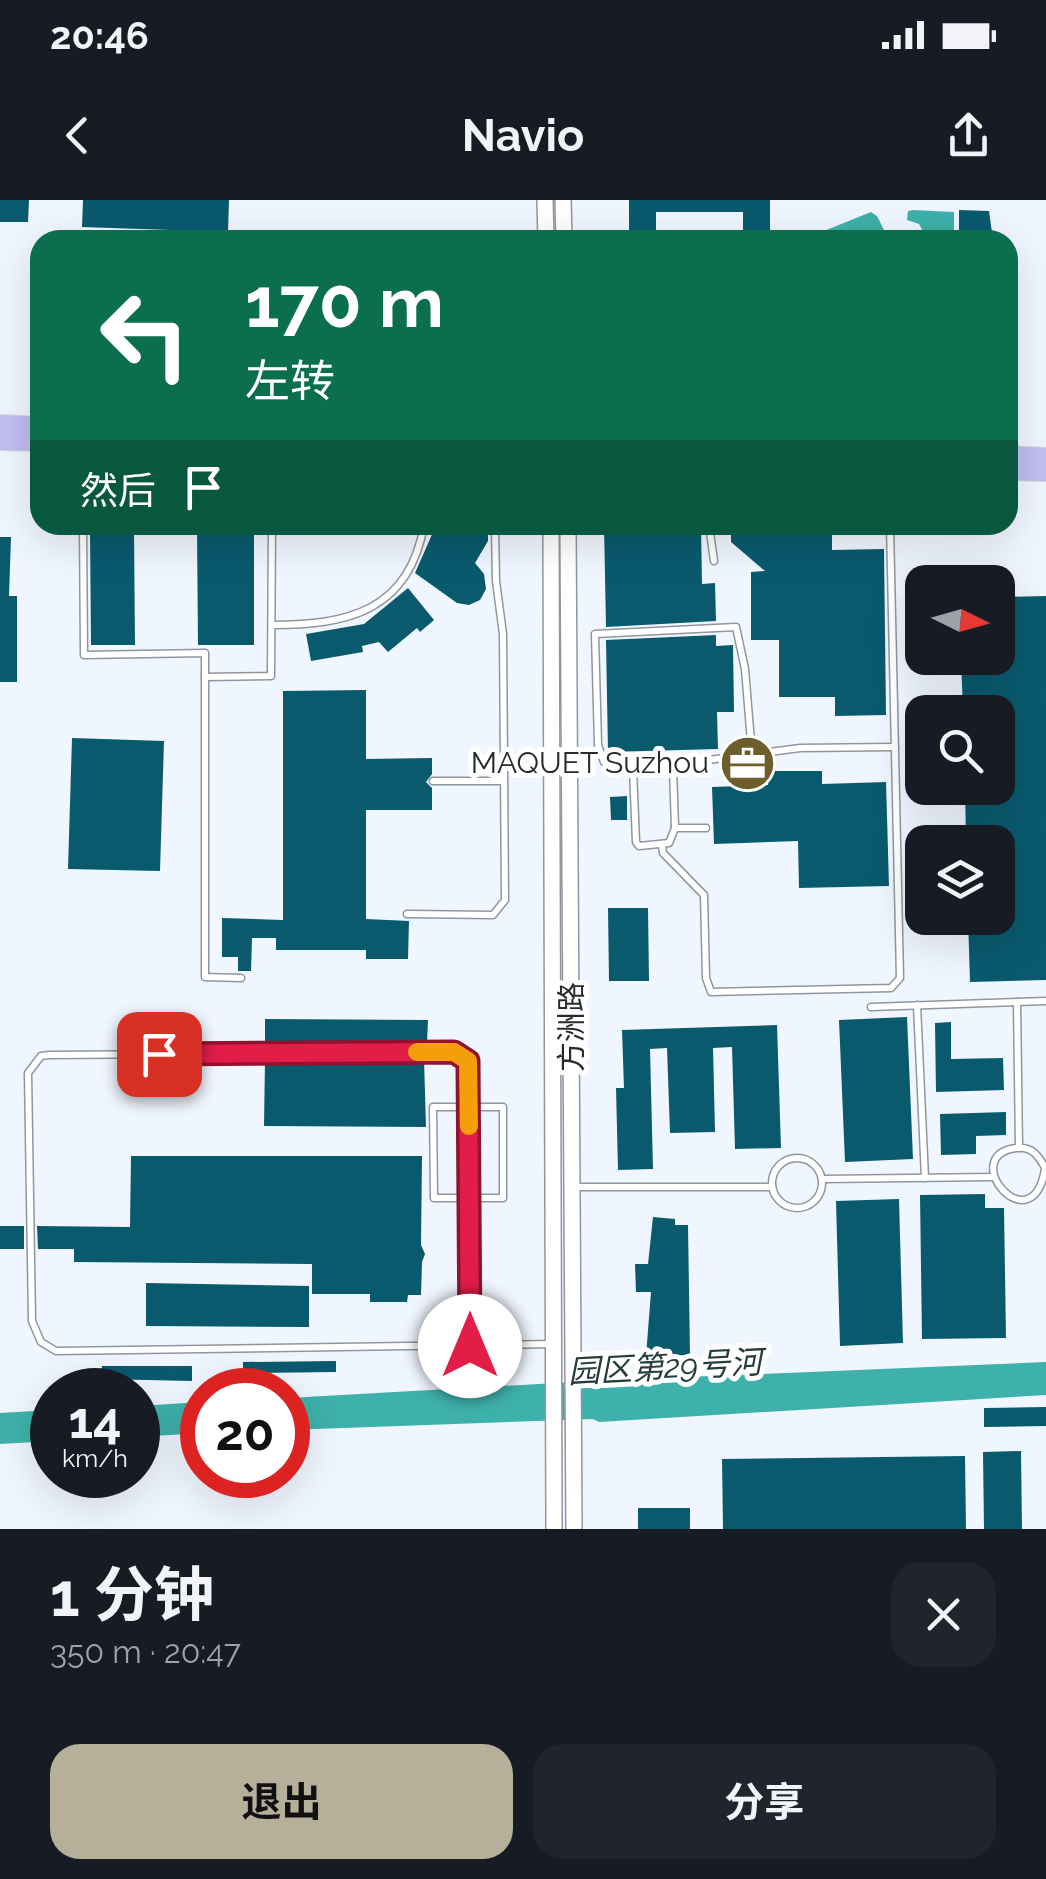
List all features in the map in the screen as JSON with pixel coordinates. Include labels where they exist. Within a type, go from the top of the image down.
[{"type":"main road","points":[[545,200],[546,230]]},
{"type":"main road","points":[[564,200],[564,230]]},
{"type":"main road","points":[[0,424],[30,426]]},
{"type":"main road","points":[[0,441],[30,442]]},
{"type":"main road","points":[[1018,456],[1046,457]]},
{"type":"main road","points":[[1018,471],[1046,472]]},
{"type":"main road","name":"方洲路","points":[[551,535],[554,1529]]},
{"type":"main road","name":"方洲路","points":[[568,535],[574,1529]]},
{"type":"lane","points":[[83,535],[84,655],[205,653],[205,977],[241,978]]},
{"type":"lane","points":[[205,676],[271,676],[272,535]]},
{"type":"lane","points":[[272,624],[340,621],[368,610],[389,594],[408,570],[422,535]]},
{"type":"lane","points":[[407,914],[492,915],[505,900],[503,634],[495,535]]},
{"type":"lane","points":[[710,535],[714,562]]},
{"type":"lane","points":[[662,845],[663,853],[704,895],[706,978],[710,992],[891,988],[900,978],[890,535]]},
{"type":"lane","points":[[752,754],[745,669],[736,628],[595,634],[598,745],[604,762],[615,769],[673,768],[684,763],[800,748],[895,747]]},
{"type":"lane","points":[[633,769],[638,846],[668,843],[674,828],[673,768]]},
{"type":"lane","points":[[432,781],[502,781]]},
{"type":"lane","points":[[674,828],[706,828]]},
{"type":"lane","points":[[870,1007],[1046,1001]]},
{"type":"lane","points":[[1017,1002],[1019,1148]]},
{"type":"lane","points":[[917,1005],[926,1178]]},
{"type":"lane","points":[[470,1346],[468,1061],[454,1052],[40,1056],[28,1073],[32,1321],[36,1335],[46,1346],[56,1351],[470,1346],[554,1344]]},
{"type":"lane","points":[[503,1106],[503,1198],[434,1198],[433,1107],[468,1107],[503,1106]]},
{"type":"lane","points":[[1019,1148],[1038,1155],[1046,1169],[1042,1185],[1031,1197],[1015,1199],[1001,1192],[994,1177],[996,1161],[1008,1150],[1019,1148]]},
{"type":"lane","points":[[802,1157],[816,1165],[823,1179],[820,1195],[809,1206],[793,1209],[779,1202],[772,1187],[774,1171],[786,1160],[802,1157]]},
{"type":"lane","points":[[823,1179],[994,1177]]},
{"type":"lane","points":[[574,1187],[772,1187]]},
{"type":"shaded area","points":[[908,211],[954,212],[954,230],[922,230],[919,224],[907,220]]},
{"type":"shaded area","points":[[871,212],[884,230],[826,230]]},
{"type":"shaded area","points":[[1046,1362],[1046,1395],[599,1422],[593,1419],[310,1429],[310,1397]]},
{"type":"shaded area","points":[[180,1403],[180,1434],[160,1436],[160,1405]]},
{"type":"shaded area","points":[[30,1411],[30,1442],[0,1444],[0,1413]]},
{"type":"building","points":[[0,200],[29,200],[28,222],[0,222]]},
{"type":"building","points":[[83,200],[229,200],[228,230],[82,227]]},
{"type":"building","points":[[629,200],[770,200],[770,230],[743,230],[743,212],[656,212],[656,230],[629,230]]},
{"type":"building","points":[[959,210],[989,211],[992,230],[959,230]]},
{"type":"building","points":[[90,535],[134,535],[135,645],[91,645]]},
{"type":"building","points":[[197,535],[254,535],[254,645],[198,645]]},
{"type":"building","points":[[432,535],[488,535],[475,563],[484,574],[486,589],[480,600],[469,605],[457,603],[415,573]]},
{"type":"building","points":[[604,535],[701,535],[702,584],[715,583],[716,621],[606,627]]},
{"type":"building","points":[[731,535],[832,535],[832,550],[884,549],[886,715],[835,716],[835,697],[779,697],[779,640],[751,640],[751,572],[765,571],[731,542]]},
{"type":"building","points":[[0,537],[11,537],[9,596],[17,596],[17,682],[0,682]]},
{"type":"building","points":[[408,588],[434,620],[420,632],[417,628],[388,652],[379,642],[362,646],[363,652],[311,661],[306,634],[364,624]]},
{"type":"building","points":[[1046,596],[1046,980],[970,982],[969,935],[1015,935],[1015,825],[966,825],[965,805],[1015,805],[1015,695],[962,695],[962,675],[1015,675],[1015,597]]},
{"type":"building","points":[[716,635],[716,646],[733,645],[734,712],[717,712],[718,749],[608,752],[606,640]]},
{"type":"building","points":[[366,690],[366,759],[432,758],[432,774],[426,782],[432,788],[432,810],[366,810],[366,919],[409,921],[408,959],[366,959],[366,950],[276,950],[276,938],[252,938],[251,971],[238,971],[238,957],[222,957],[222,918],[283,920],[283,691]]},
{"type":"building","points":[[72,738],[164,741],[160,871],[68,869]]},
{"type":"building","points":[[768,771],[822,771],[822,784],[886,782],[889,886],[799,888],[798,841],[714,844],[712,787],[768,785]]},
{"type":"building","points":[[627,796],[627,820],[611,820],[610,797]]},
{"type":"building","points":[[608,908],[648,908],[649,981],[609,981]]},
{"type":"building","points":[[907,1017],[913,1159],[845,1162],[839,1020]]},
{"type":"building","points":[[265,1019],[428,1020],[427,1043],[265,1047]]},
{"type":"building","points":[[951,1022],[951,1059],[1003,1058],[1004,1090],[936,1092],[935,1023]]},
{"type":"building","points":[[777,1025],[781,1148],[735,1149],[732,1047],[713,1048],[715,1132],[670,1133],[667,1048],[650,1049],[653,1169],[618,1170],[616,1088],[624,1088],[622,1030]]},
{"type":"building","points":[[424,1059],[426,1127],[264,1126],[265,1060]]},
{"type":"building","points":[[1006,1112],[1006,1135],[976,1136],[976,1154],[941,1155],[940,1114]]},
{"type":"building","points":[[131,1156],[422,1156],[421,1245],[425,1254],[421,1295],[408,1295],[407,1302],[370,1302],[370,1294],[312,1294],[312,1264],[74,1262],[74,1249],[38,1249],[37,1226],[130,1227]]},
{"type":"building","points":[[985,1194],[985,1208],[1004,1208],[1006,1338],[922,1339],[920,1195]]},
{"type":"building","points":[[899,1199],[903,1343],[840,1346],[836,1201]]},
{"type":"building","points":[[653,1217],[688,1225],[690,1355],[646,1356],[651,1292],[636,1292],[635,1264],[648,1264]]},
{"type":"building","points":[[0,1226],[24,1226],[24,1249],[0,1249]]},
{"type":"building","points":[[146,1283],[309,1286],[309,1327],[146,1326]]},
{"type":"building","points":[[336,1361],[336,1372],[243,1368],[243,1362]]},
{"type":"building","points":[[192,1366],[180,1368],[180,1381],[160,1380],[160,1368],[102,1368]]},
{"type":"building","points":[[1046,1407],[1046,1426],[984,1427],[984,1408]]},
{"type":"building","points":[[1021,1451],[1022,1529],[984,1529],[983,1452]]},
{"type":"building","points":[[965,1456],[966,1529],[723,1529],[722,1459]]},
{"type":"building","points":[[638,1508],[690,1508],[690,1529],[638,1529]]},
{"type":"slow traffic","points":[[417,1052],[460,1053],[468,1061],[469,1126]]},
{"type":"place","name":"MAQUET Suzhou","points":[[748,763]]},
{"type":"route","points":[[159,1054],[454,1052],[464,1056],[468,1061],[470,1346]]},
{"type":"water label","name":"园区第29号河","points":[[665,1367]]}]
